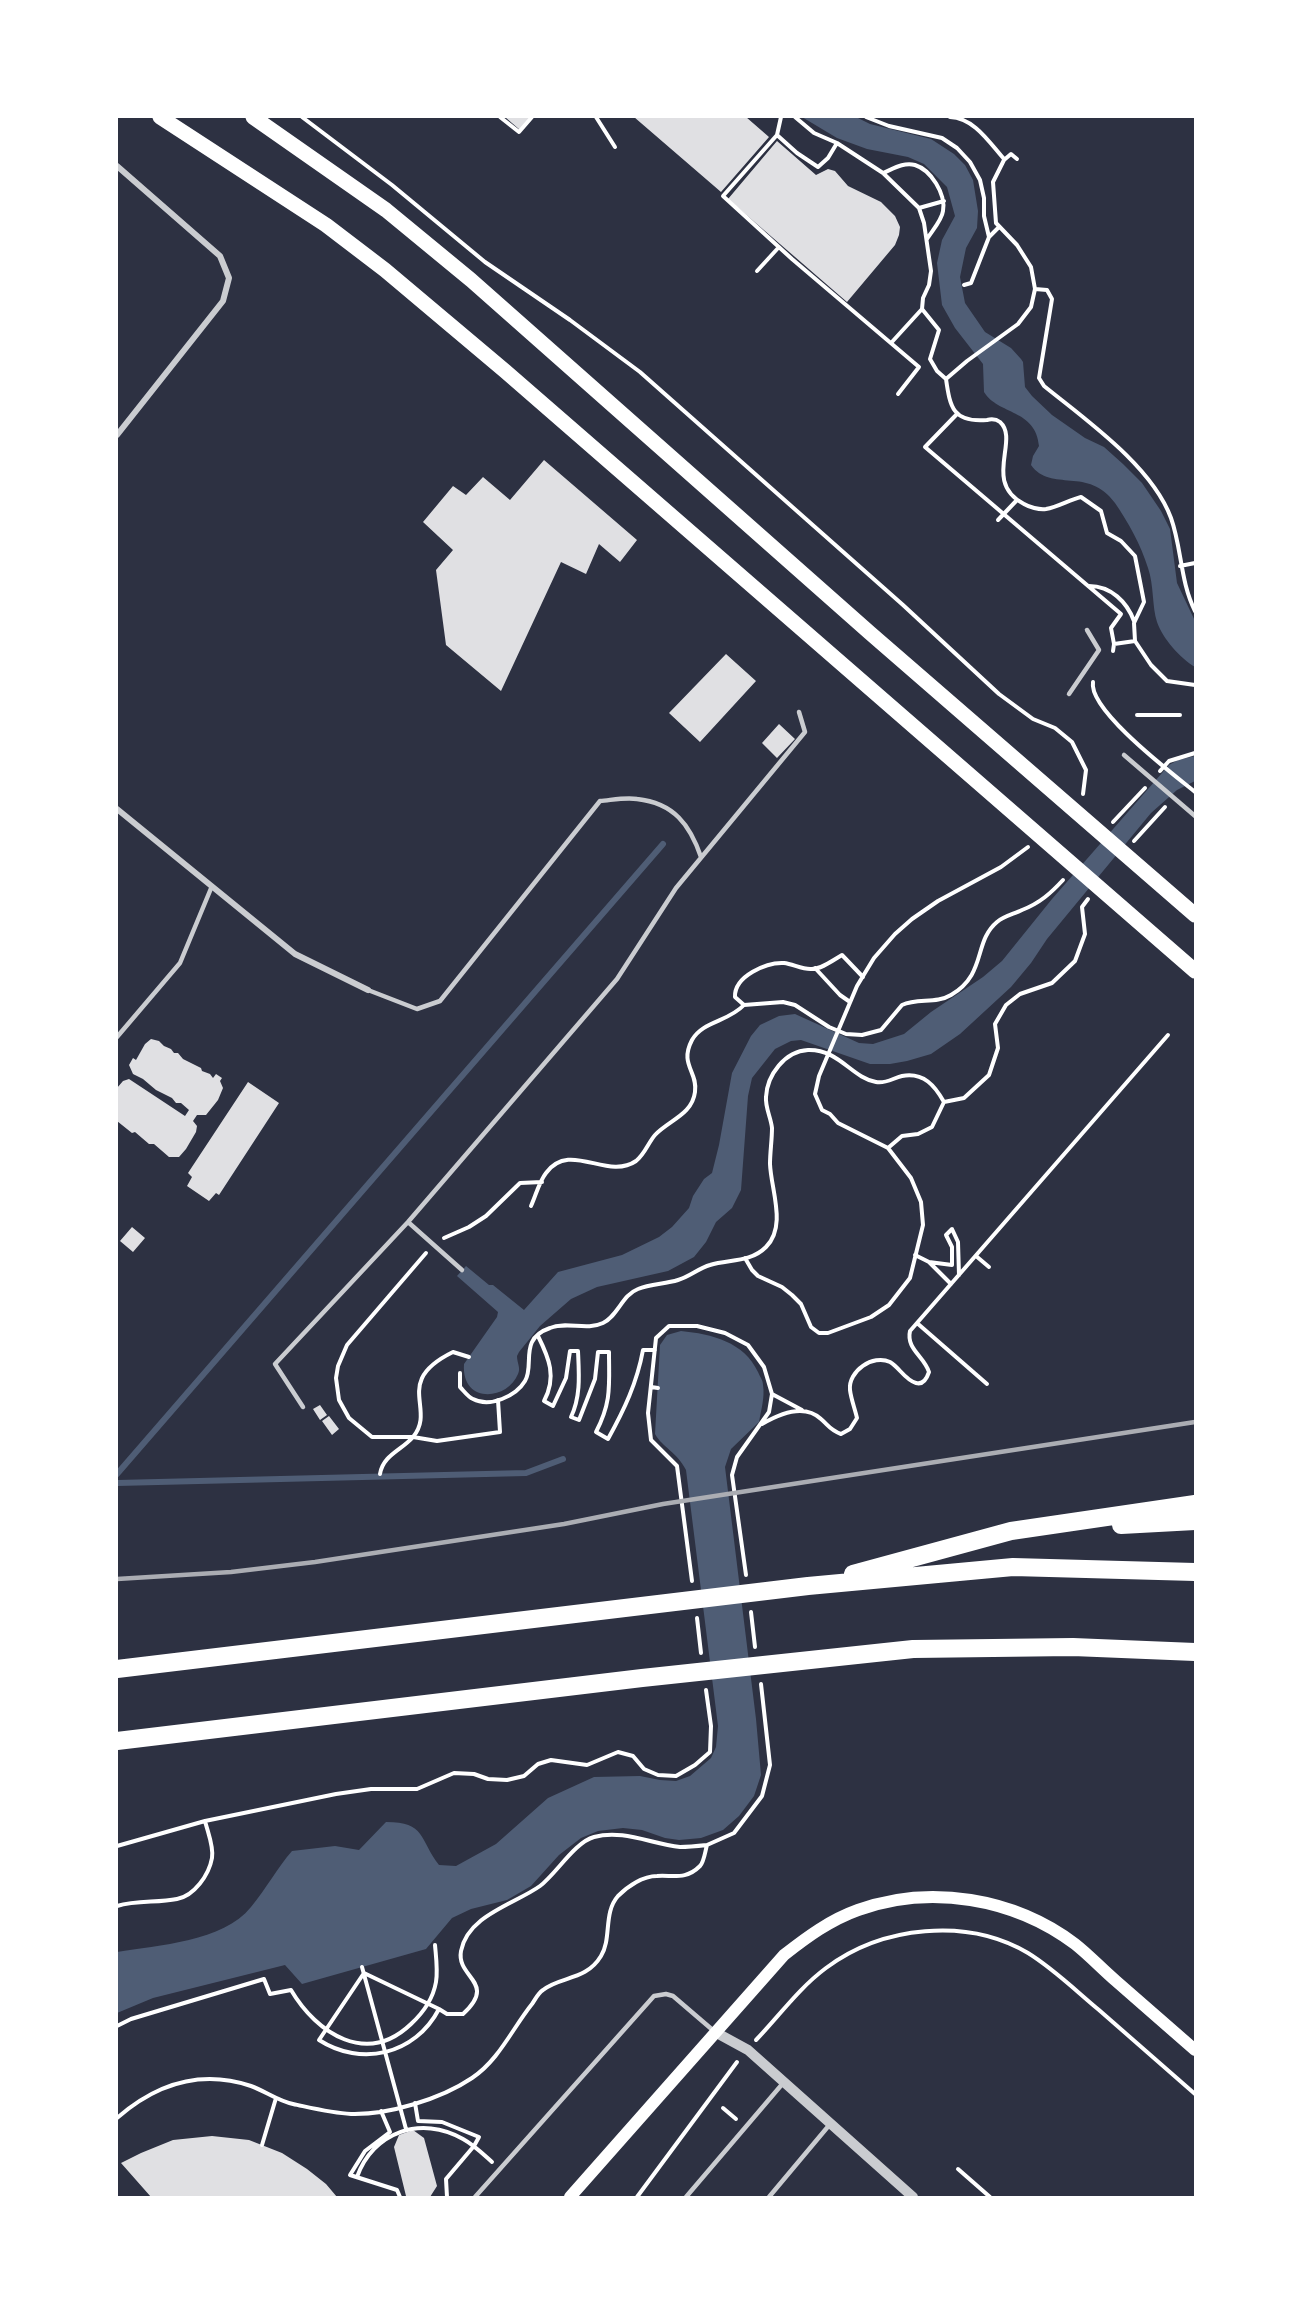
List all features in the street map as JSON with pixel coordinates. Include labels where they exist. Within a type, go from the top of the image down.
[{"type":"highway","points":[[808,1586],[1011,1531],[1195,1504]]},
{"type":"highway","points":[[1011,1531],[1195,1521]]},
{"type":"highway","points":[[117,1669],[808,1586],[1013,1567],[1195,1572]]},
{"type":"highway","points":[[117,1741],[642,1678],[913,1649],[1073,1647],[1195,1652]]},
{"type":"main road","points":[[160,117],[317,219],[385,270],[505,370],[982,788],[1195,971]]},
{"type":"main road","points":[[254,117],[386,210],[471,280],[1195,915]]},
{"type":"main road","points":[[570,2197],[784,1955],[808,1936],[831,1923],[857,1910],[887,1902],[922,1897],[948,1898],[974,1900],[1020,1912],[1075,1944],[1195,2050]]},
{"type":"street","points":[[117,166],[220,256],[229,278],[223,301],[117,435]]},
{"type":"street","points":[[117,809],[295,954],[368,990]]},
{"type":"street","points":[[715,2032],[748,2050],[913,2197]]},
{"type":"lane","points":[[1069,694],[1099,650],[1087,630]]},
{"type":"lane","points":[[303,1407],[275,1364],[408,1222],[617,978],[676,888],[805,732],[800,712]]},
{"type":"lane","points":[[1124,755],[1195,816]]},
{"type":"lane","points":[[368,990],[417,1009],[440,1001],[600,801],[637,798],[671,809],[693,833],[702,857]]},
{"type":"lane","points":[[117,1037],[180,963],[212,886]]},
{"type":"lane","points":[[408,1222],[462,1270]]},
{"type":"lane","points":[[475,2197],[654,1996],[666,1994],[673,1996],[715,2032]]},
{"type":"lane","points":[[686,2197],[784,2082]]},
{"type":"lane","points":[[769,2197],[831,2123]]},
{"type":"path","points":[[302,117],[392,185],[484,262],[570,320],[640,372],[903,604],[999,694],[1033,719],[1054,728],[1072,742]]},
{"type":"path","points":[[500,117],[519,132],[532,117]]},
{"type":"path","points":[[596,117],[615,147]]},
{"type":"path","points":[[781,117],[777,135],[723,196],[778,247],[919,367],[898,394]]},
{"type":"path","points":[[795,117],[814,132],[837,143],[883,173],[919,208],[927,240],[931,271],[929,285],[923,298],[922,309],[891,343]]},
{"type":"path","points":[[866,117],[889,126],[942,138],[957,148],[970,162],[980,180],[989,237]]},
{"type":"path","points":[[950,117],[957,117],[977,129],[1004,160]]},
{"type":"path","points":[[777,135],[797,153],[818,167],[828,158],[837,143]]},
{"type":"path","points":[[946,378],[1006,333],[1026,316],[1031,307],[1035,290],[1031,267],[1017,245],[996,223],[993,182],[1004,160],[1011,154],[1017,159]]},
{"type":"path","points":[[883,173],[902,165],[914,165],[924,170],[938,186],[944,201],[943,213],[927,240]]},
{"type":"path","points":[[919,208],[944,201]]},
{"type":"path","points":[[964,285],[971,283],[989,237],[999,227]]},
{"type":"path","points":[[757,271],[778,247]]},
{"type":"path","points":[[1035,290],[1047,290],[1052,299],[1039,372],[1041,382],[1109,438],[1163,501],[1175,531],[1184,584],[1195,611]]},
{"type":"path","points":[[922,309],[939,330],[930,358],[937,371],[946,378],[949,396],[957,414],[973,421],[993,419],[999,421],[1003,427],[1006,437],[1002,475],[1007,489],[1017,500],[1027,506],[1044,509],[1081,497],[1101,511],[1107,533],[1121,541],[1135,556],[1144,602],[1134,622]]},
{"type":"path","points":[[957,414],[925,447],[1121,614],[1111,628],[1114,644],[1112,654]]},
{"type":"path","points":[[998,520],[1017,500]]},
{"type":"path","points":[[1180,566],[1195,563]]},
{"type":"path","points":[[1089,586],[1099,586],[1120,599],[1130,609],[1134,622],[1135,641],[1167,681],[1195,685]]},
{"type":"path","points":[[1114,644],[1135,641]]},
{"type":"path","points":[[1095,677],[1092,689],[1099,703],[1136,742],[1195,792]]},
{"type":"path","points":[[1137,715],[1180,715]]},
{"type":"path","points":[[1154,778],[1169,760],[1195,753]]},
{"type":"path","points":[[1186,791],[1195,785]]},
{"type":"path","points":[[1106,831],[1146,787]]},
{"type":"path","points":[[1130,846],[1150,822],[1170,804]]},
{"type":"path","points":[[745,1258],[758,1276],[782,1287],[801,1304],[811,1327],[819,1333],[828,1333],[871,1317],[889,1305],[910,1278],[923,1225],[921,1202],[911,1178],[888,1148],[838,1123],[830,1114],[822,1110],[815,1094],[822,1065],[850,1002],[874,958],[912,919],[938,901],[1001,867]]},
{"type":"path","points":[[531,1206],[551,1167],[565,1159],[580,1159],[604,1166],[627,1166],[640,1158],[655,1135],[690,1106],[695,1084],[687,1062],[689,1047],[702,1028],[729,1017],[744,1005],[783,1002],[804,1010],[829,1027],[846,1034],[872,1034],[881,1030],[902,1005],[941,1000],[960,989],[974,974],[987,933],[992,927],[1006,916],[1043,900],[1067,875]]},
{"type":"path","points":[[944,1102],[964,1098],[989,1075],[998,1048],[995,1023],[1006,1005],[1020,994],[1052,983],[1075,961],[1085,934],[1082,907],[1089,898]]},
{"type":"path","points":[[812,969],[842,955],[863,977]]},
{"type":"path","points":[[744,1005],[735,997],[737,985],[765,966],[786,963],[816,968],[835,991],[850,1002]]},
{"type":"path","points":[[761,1424],[781,1413],[803,1411],[813,1413],[830,1430],[841,1434],[850,1429],[857,1418],[849,1389],[862,1366],[877,1359],[890,1362],[914,1383],[921,1383],[926,1379],[929,1372],[922,1357],[913,1350],[908,1339],[910,1331],[1168,1035]]},
{"type":"path","points":[[460,1373],[460,1387],[473,1400],[486,1402],[498,1400],[514,1393],[525,1382],[528,1374],[528,1350],[547,1328],[563,1324],[585,1327],[601,1324],[611,1318],[635,1289],[680,1280],[711,1264],[745,1258],[766,1247],[773,1236],[777,1220],[770,1165],[772,1127],[766,1097],[773,1072],[785,1059],[800,1051],[810,1050],[836,1056],[866,1079],[877,1082],[887,1082],[904,1076],[918,1076],[933,1084],[944,1102]]},
{"type":"path","points":[[888,1148],[902,1136],[918,1134],[932,1127],[944,1102]]},
{"type":"path","points":[[498,1400],[500,1432],[436,1441],[413,1437],[372,1437],[356,1426],[339,1400],[336,1378],[338,1366],[347,1345],[432,1244],[469,1227],[486,1216],[520,1183],[542,1182]]},
{"type":"path","points":[[929,1262],[952,1265],[952,1247],[946,1235],[952,1229],[958,1242],[959,1275]]},
{"type":"path","points":[[915,1255],[929,1262],[951,1284]]},
{"type":"path","points":[[976,1256],[989,1267]]},
{"type":"path","points":[[917,1323],[987,1384]]},
{"type":"path","points":[[692,1585],[677,1466],[651,1440],[648,1413],[656,1338],[669,1326],[697,1326],[725,1334],[747,1345],[764,1367],[772,1394],[769,1412],[736,1457],[732,1475],[747,1581]]},
{"type":"path","points":[[538,1336],[550,1359],[552,1378],[550,1390],[544,1401],[553,1406],[566,1378],[570,1352],[578,1351],[580,1379],[576,1405],[571,1417],[579,1420],[595,1379],[598,1352],[609,1352],[610,1391],[606,1413],[596,1432],[608,1439],[627,1407],[639,1372],[643,1350],[655,1350]]},
{"type":"path","points":[[380,1474],[387,1458],[413,1437],[421,1424],[418,1390],[426,1370],[437,1360],[453,1352],[469,1357]]},
{"type":"path","points":[[651,1387],[658,1388]]},
{"type":"path","points":[[772,1394],[803,1411]]},
{"type":"path","points":[[750,1605],[756,1652]]},
{"type":"path","points":[[696,1608],[702,1655]]},
{"type":"path","points":[[364,1973],[429,2003],[447,2014],[463,2014],[472,2005],[477,1989],[475,1980],[462,1965],[461,1950],[470,1932],[485,1917],[542,1885],[567,1856],[593,1837],[622,1835],[680,1846],[707,1845],[734,1833],[762,1796],[770,1765],[759,1675]]},
{"type":"path","points":[[117,1846],[205,1821],[336,1794],[371,1789],[417,1789],[454,1773],[507,1780],[524,1776],[538,1764],[551,1760],[587,1765],[618,1752],[633,1756],[644,1769],[658,1775],[676,1776],[695,1765],[710,1752],[711,1726],[705,1679]]},
{"type":"path","points":[[117,1906],[156,1899],[178,1899],[191,1892],[205,1875],[212,1858],[205,1821]]},
{"type":"path","points":[[117,2118],[142,2097],[156,2090],[187,2081],[228,2080],[253,2087],[292,2104],[348,2114],[368,2114],[400,2107],[446,2092],[471,2079],[493,2060],[543,1989],[585,1973],[601,1956],[607,1936],[608,1917],[616,1898],[634,1882],[655,1875],[684,1877],[701,1865],[707,1845]]},
{"type":"path","points":[[765,2031],[801,1990],[843,1956],[865,1945],[899,1935],[927,1931],[960,1931],[998,1940],[1034,1958],[1056,1973],[1195,2094]]},
{"type":"path","points":[[117,2026],[131,2019],[264,1979],[270,1994],[291,1990],[305,2012],[326,2029],[354,2043],[381,2042],[404,2031],[419,2017],[429,2003],[436,1982],[435,1945]]},
{"type":"path","points":[[362,1967],[406,2129]]},
{"type":"path","points":[[364,1973],[319,2040],[334,2049],[356,2054],[385,2054],[415,2037],[434,2018],[439,2009]]},
{"type":"path","points":[[637,2197],[727,2073]]},
{"type":"path","points":[[262,2145],[276,2098]]},
{"type":"path","points":[[415,2103],[418,2121],[442,2122],[479,2137],[446,2179],[447,2197]]},
{"type":"path","points":[[381,2111],[390,2133],[365,2151],[350,2175],[396,2190],[400,2197]]},
{"type":"path","points":[[357,2177],[376,2147],[394,2134],[406,2129],[439,2129],[462,2138],[500,2169]]},
{"type":"path","points":[[958,2169],[990,2197]]},
{"type":"water","points":[[802,117],[856,117],[870,124],[931,139],[954,154],[965,165],[973,180],[978,211],[977,228],[966,248],[960,277],[965,303],[985,332],[1011,348],[1021,359],[1025,387],[1032,396],[1052,415],[1085,438],[1104,447],[1142,483],[1161,511],[1170,529],[1177,583],[1195,621],[1195,667],[1173,648],[1163,635],[1155,616],[1150,575],[1145,559],[1134,534],[1115,503],[1105,492],[1094,485],[1049,478],[1039,473],[1031,465],[1039,446],[1031,425],[998,405],[984,392],[983,364],[955,328],[942,305],[937,263],[942,240],[955,216],[947,187],[924,164],[908,157],[867,149],[837,138]]},
{"type":"water","points":[[1195,756],[1195,781],[1177,790],[1151,813],[1047,939],[1011,987],[960,1034],[931,1054],[890,1064],[870,1064],[801,1040],[791,1041],[775,1049],[752,1078],[748,1096],[741,1190],[732,1208],[716,1222],[706,1242],[694,1257],[668,1271],[597,1287],[571,1299],[540,1326],[519,1352],[517,1356],[519,1372],[512,1383],[495,1393],[486,1394],[477,1392],[470,1386],[465,1377],[464,1364],[497,1317],[498,1312],[457,1276],[466,1266],[524,1310],[558,1272],[622,1255],[659,1237],[672,1227],[689,1208],[693,1196],[704,1179],[712,1173],[732,1073],[751,1036],[760,1025],[779,1016],[795,1014],[859,1043],[873,1044],[904,1034],[1002,961],[1052,899],[1169,765]]},
{"type":"water","points":[[681,1331],[715,1337],[736,1347],[752,1362],[763,1383],[759,1422],[731,1449],[725,1467],[761,1775],[754,1796],[739,1816],[723,1830],[701,1838],[679,1840],[642,1830],[623,1828],[598,1831],[581,1838],[559,1855],[531,1886],[507,1900],[471,1909],[452,1918],[426,1949],[302,1984],[285,1965],[153,1998],[117,2013],[117,1952],[189,1940],[224,1928],[239,1919],[251,1907],[292,1851],[335,1846],[359,1850],[386,1822],[399,1823],[408,1825],[420,1834],[439,1865],[456,1866],[496,1844],[548,1798],[594,1777],[640,1776],[676,1781],[690,1776],[711,1758],[716,1747],[718,1726],[686,1470],[655,1434],[660,1345],[667,1335]]},
{"type":"building","points":[[505,117],[531,117],[520,130]]},
{"type":"building","points":[[634,117],[746,117],[769,137],[721,192]]},
{"type":"building","points":[[777,141],[816,175],[828,169],[835,171],[848,186],[881,202],[895,216],[900,227],[895,245],[847,302],[728,199]]},
{"type":"building","points":[[544,460],[637,540],[620,562],[599,544],[586,574],[561,562],[501,691],[446,645],[436,570],[453,550],[423,522],[453,486],[466,495],[483,477],[510,500]]},
{"type":"building","points":[[726,654],[756,681],[700,742],[669,713]]},
{"type":"building","points":[[779,724],[795,739],[777,758],[762,743]]},
{"type":"building","points":[[151,1039],[159,1041],[213,1078],[216,1074],[222,1078],[220,1081],[223,1088],[218,1100],[206,1115],[197,1115],[193,1121],[197,1126],[196,1132],[179,1157],[169,1157],[154,1144],[149,1144],[117,1121],[117,1088],[123,1081],[129,1079],[185,1116],[189,1110],[133,1074],[129,1065],[133,1058],[136,1060],[145,1044]]},
{"type":"building","points":[[248,1082],[279,1103],[219,1195],[216,1193],[209,1201],[187,1186],[192,1177],[188,1173]]},
{"type":"building","points":[[132,1227],[145,1238],[133,1252],[120,1241]]},
{"type":"building","points":[[320,1405],[327,1415],[320,1420],[313,1409]]},
{"type":"building","points":[[329,1416],[339,1429],[332,1435],[322,1421]]},
{"type":"building","points":[[413,2130],[424,2138],[437,2186],[430,2197],[406,2196],[394,2147],[399,2135]]},
{"type":"building","points":[[212,2136],[249,2140],[282,2153],[326,2184],[337,2197],[151,2197],[121,2163],[173,2140]]},
{"type":"waterway","points":[[117,1474],[663,844]]},
{"type":"waterway","points":[[117,1483],[526,1473],[563,1459]]},
{"type":"railway","points":[[117,1579],[231,1572],[315,1562],[564,1524],[663,1504],[1195,1422]]}]
